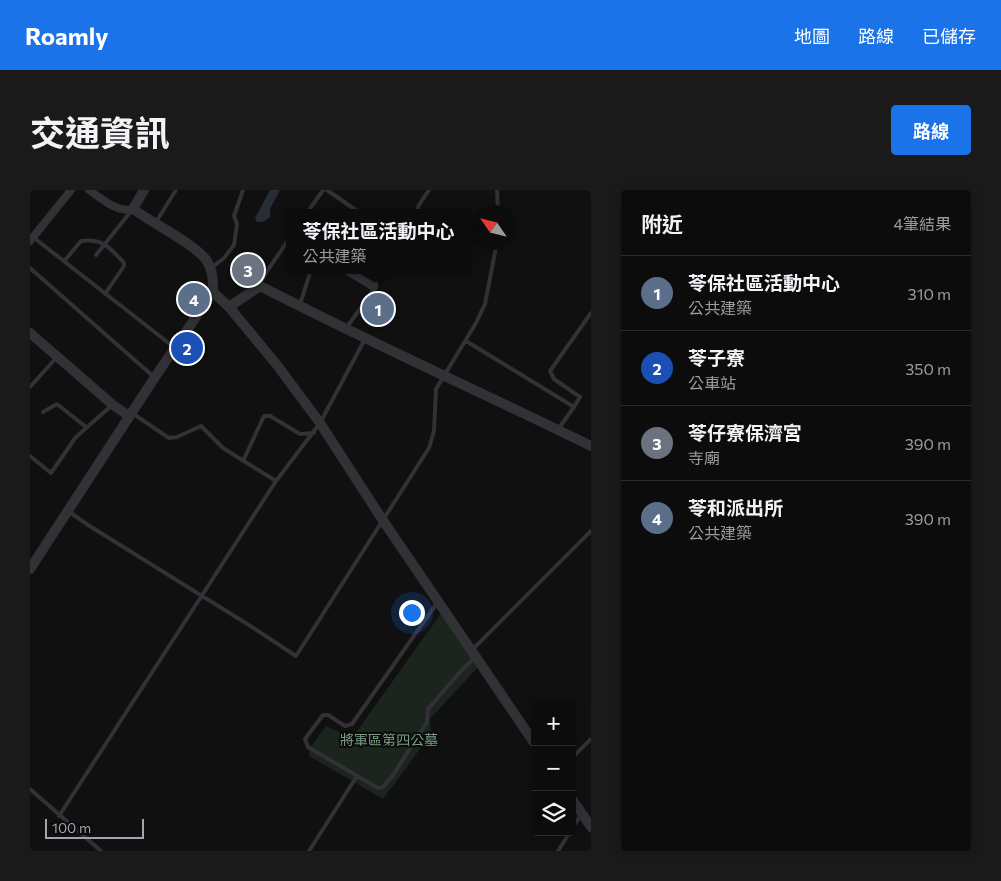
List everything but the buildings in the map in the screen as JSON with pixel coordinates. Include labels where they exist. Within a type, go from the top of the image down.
[{"type":"street","points":[[32,239],[71,190]]},
{"type":"street","points":[[89,190],[119,209],[127,211],[133,209],[144,190]]},
{"type":"street","points":[[30,569],[213,292],[213,280],[206,260],[133,209]]},
{"type":"street","points":[[353,274],[374,287]]},
{"type":"street","points":[[229,307],[260,286],[365,339],[591,446]]},
{"type":"street","points":[[213,292],[229,307],[277,365],[320,424],[382,519],[531,738]]},
{"type":"street","points":[[30,333],[113,405],[130,415]]},
{"type":"street","points":[[576,805],[591,826]]},
{"type":"lane","points":[[155,224],[176,190]]},
{"type":"lane","points":[[210,269],[224,258],[234,245],[237,224],[234,216],[243,190]]},
{"type":"lane","points":[[311,209],[323,190]]},
{"type":"lane","points":[[327,190],[354,209]]},
{"type":"lane","points":[[418,209],[429,190]]},
{"type":"lane","points":[[497,190],[498,205]]},
{"type":"lane","points":[[96,255],[133,209]]},
{"type":"lane","points":[[32,239],[64,260],[175,349]]},
{"type":"lane","points":[[64,260],[81,241],[87,240],[105,244],[124,263],[124,266],[105,294]]},
{"type":"lane","points":[[260,286],[265,274],[286,243]]},
{"type":"lane","points":[[68,511],[296,656],[429,448],[434,430],[436,389],[476,324],[485,304],[495,250]]},
{"type":"lane","points":[[30,268],[155,378]]},
{"type":"lane","points":[[299,306],[310,274]]},
{"type":"lane","points":[[346,329],[382,274]]},
{"type":"lane","points":[[558,430],[580,396],[554,379],[550,371],[591,313]]},
{"type":"lane","points":[[60,816],[276,481],[320,424],[365,339]]},
{"type":"lane","points":[[466,341],[574,407]]},
{"type":"lane","points":[[30,387],[56,357]]},
{"type":"lane","points":[[43,412],[57,404],[86,427]]},
{"type":"lane","points":[[30,456],[51,473],[76,436],[113,405]]},
{"type":"lane","points":[[130,415],[169,438],[177,437],[201,426],[223,448],[276,481]]},
{"type":"lane","points":[[243,461],[264,416],[270,416],[300,434],[314,433]]},
{"type":"lane","points":[[438,601],[352,724],[345,726],[328,715],[323,715],[305,740],[308,747],[378,788],[383,787],[393,776],[426,722],[428,709],[474,654],[591,531]]},
{"type":"lane","points":[[576,754],[591,739]]},
{"type":"lane","points":[[309,851],[357,776]]},
{"type":"lane","points":[[30,790],[100,851]]},
{"type":"lane","points":[[576,822],[582,813]]},
{"type":"lane","points":[[558,851],[567,836]]},
{"type":"green space","name":"將軍區第四公墓","points":[[442,612],[478,667],[430,719],[431,734],[383,799],[309,756],[309,749],[326,726],[348,736],[355,734]]},
{"type":"shaded area","points":[[270,190],[280,190],[270,209],[270,217],[263,222],[257,222],[255,218]]},
{"type":"place","name":"苓仔寮保濟宮","points":[[248,270]]},
{"type":"place","name":"苓和派出所","points":[[194,299]]},
{"type":"place","name":"苓保社區活動中心","points":[[378,309]]},
{"type":"place","name":"苓子寮","points":[[187,348]]}]
